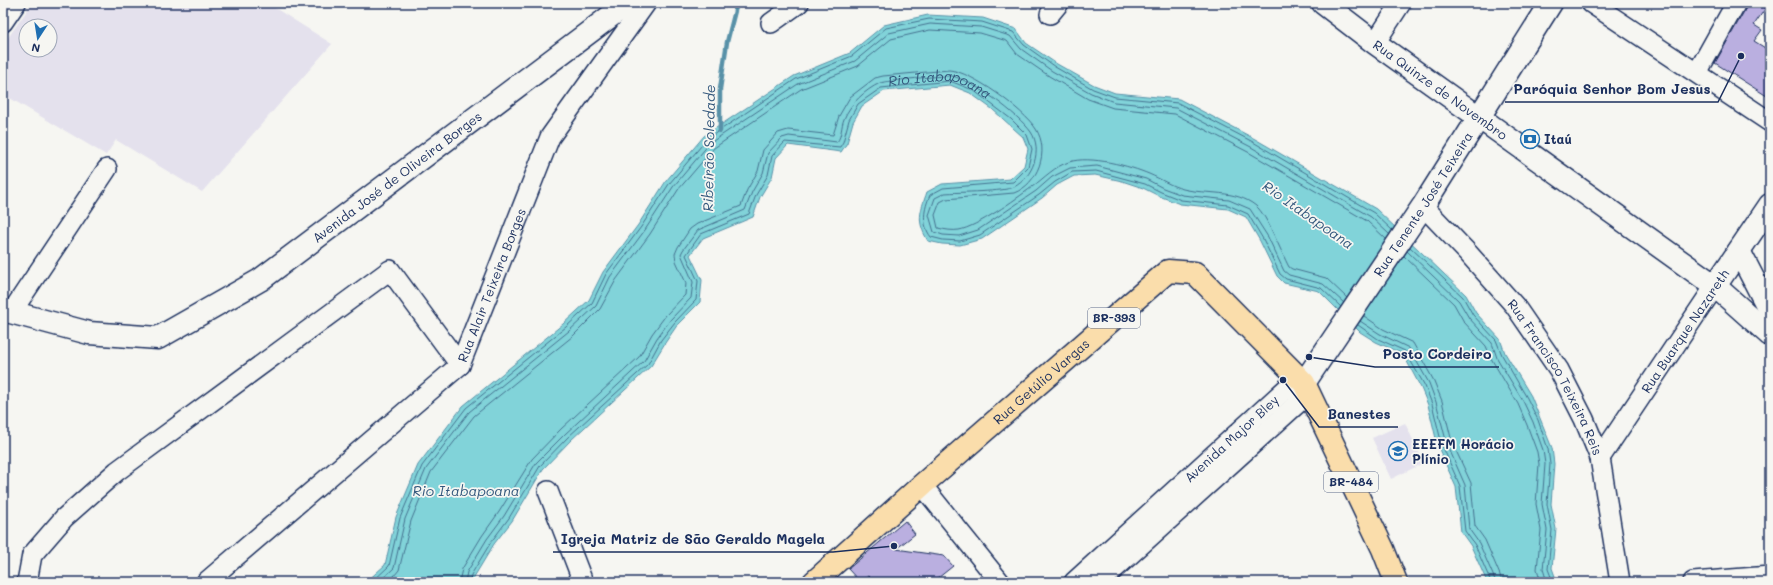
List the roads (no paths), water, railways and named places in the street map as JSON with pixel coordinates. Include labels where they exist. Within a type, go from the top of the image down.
[{"type":"main road","name":"Avenida José de Oliveira Borges","points":[[7,311],[89,333],[158,338],[260,280],[628,3]]},
{"type":"main road","name":"Rua Quinze de Novembro","points":[[1323,3],[1375,43],[1480,116],[1715,286],[1770,335]]},
{"type":"main road","name":"Rua Tenente José Teixeira","points":[[1304,383],[1423,206],[1551,3]]},
{"type":"main road","name":"Rua Buarque Nazareth","points":[[1715,286],[1770,205]]},
{"type":"main road","points":[[1739,251],[1770,311]]},
{"type":"main road","name":"Rua Getúlio Vargas","points":[[814,582],[922,484],[1168,271],[1195,273],[1304,383]]},
{"type":"main road","name":"BR-484","points":[[1304,383],[1383,549],[1396,582]]},
{"type":"street","name":"Rua Alair Teixeira Borges","points":[[206,582],[460,365],[550,137],[646,3]]},
{"type":"street","points":[[770,24],[799,3]]},
{"type":"street","points":[[1375,43],[1401,3]]},
{"type":"street","points":[[1590,3],[1770,122]]},
{"type":"street","points":[[1696,73],[1736,3]]},
{"type":"street","points":[[7,311],[107,170]]},
{"type":"street","name":"Rua Francisco Teixeira Reis","points":[[1423,206],[1468,252],[1515,306],[1559,370],[1584,419],[1600,458],[1620,582]]},
{"type":"street","points":[[26,582],[32,555],[64,518],[117,471],[390,270],[460,365]]},
{"type":"street","name":"Rua Buarque Nazareth","points":[[1600,458],[1715,286]]},
{"type":"street","name":"Avenida Major Bley","points":[[1074,582],[1287,388],[1304,383]]},
{"type":"street","name":"Avenida Major Bley","points":[[1100,582],[1297,404],[1304,383]]},
{"type":"street","points":[[922,484],[1000,582]]},
{"type":"street","points":[[548,491],[583,582]]},
{"type":"street","points":[[1693,582],[1770,576]]},
{"type":"water","name":"Rio Itabapoana","points":[[928,15],[983,18],[1016,29],[1026,43],[1057,64],[1094,85],[1115,93],[1179,99],[1255,139],[1376,209],[1466,295],[1476,313],[1500,339],[1505,353],[1531,396],[1552,448],[1554,464],[1551,504],[1556,529],[1552,568],[1557,582],[1487,582],[1471,546],[1461,532],[1456,487],[1438,447],[1428,405],[1403,354],[1376,342],[1360,332],[1319,291],[1284,283],[1277,276],[1260,241],[1246,217],[1228,209],[1180,204],[1143,188],[1122,181],[1095,175],[1074,176],[1057,185],[1042,198],[982,239],[960,245],[942,244],[928,241],[922,228],[920,216],[927,192],[942,184],[1010,179],[1024,166],[1028,149],[1023,137],[992,109],[970,93],[950,85],[884,91],[862,106],[853,122],[847,143],[841,152],[788,145],[776,158],[772,177],[760,197],[753,217],[703,238],[690,255],[702,280],[700,302],[678,324],[651,366],[571,440],[543,469],[512,521],[494,544],[474,577],[473,582],[366,582],[385,565],[396,517],[418,465],[463,406],[563,324],[589,300],[603,272],[638,225],[666,181],[704,136],[794,76],[850,53],[884,25]]},
{"type":"waterway","name":"Ribeirão Soledade","points":[[720,131],[720,89],[727,42],[737,3]]},
{"type":"place","name":"Paróquia Senhor Bom Jesus","points":[[1741,56]]},
{"type":"place","name":"Itaú","points":[[1530,139]]},
{"type":"place","name":"Posto Cordeiro","points":[[1309,357]]},
{"type":"place","name":"Banestes","points":[[1283,380]]},
{"type":"place","name":"EEEFM Horácio Plínio","points":[[1398,451]]},
{"type":"place","name":"Igreja Matriz de São Geraldo Magela","points":[[894,546]]}]
